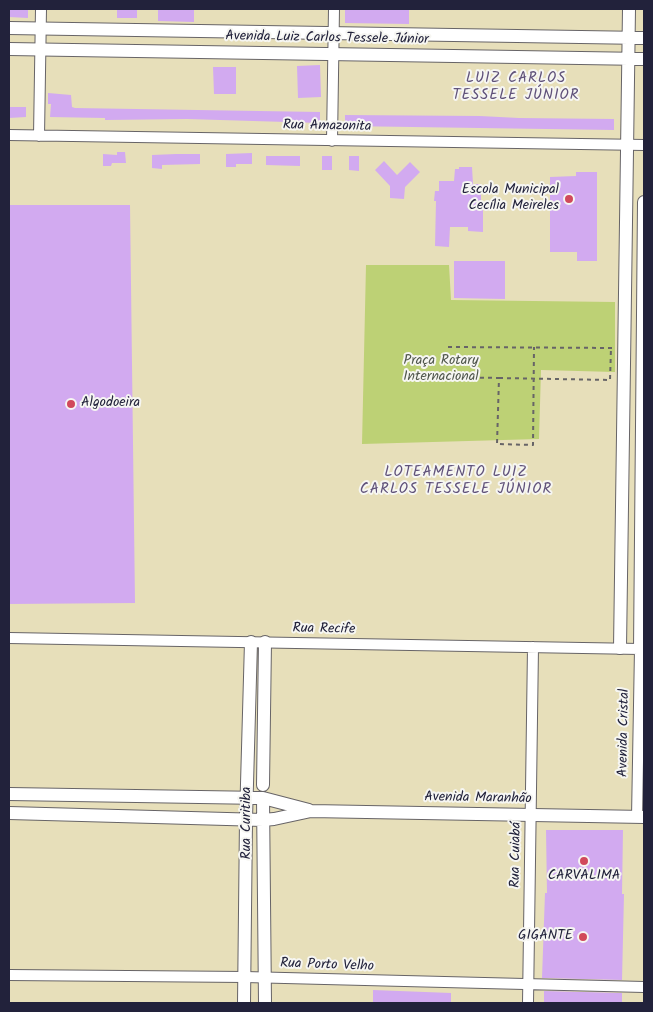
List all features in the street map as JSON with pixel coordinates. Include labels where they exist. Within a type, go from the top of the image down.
[{"type":"street","points":[[39,136],[41,9]]},
{"type":"street","points":[[332,141],[334,9]]},
{"type":"street","points":[[620,648],[629,9]]},
{"type":"street","name":"Avenida Luiz Carlos Tessele Júnior","points":[[9,28],[644,38]]},
{"type":"street","name":"Avenida Luiz Carlos Tessele Júnior","points":[[9,49],[644,59]]},
{"type":"street","name":"Rua Amazonita","points":[[9,135],[644,146]]},
{"type":"street","points":[[640,649],[643,500],[644,202]]},
{"type":"street","points":[[626,233],[644,234]]},
{"type":"street","points":[[624,322],[644,322]]},
{"type":"street","name":"Rua Recife","points":[[9,638],[640,649]]},
{"type":"street","name":"Rua Curitiba","points":[[244,1003],[246,819],[251,642]]},
{"type":"street","name":"Rua Curitiba","points":[[265,642],[263,791],[265,1003]]},
{"type":"street","name":"Rua Cuiabá","points":[[528,1003],[533,647]]},
{"type":"street","name":"Avenida Cristal","points":[[640,649],[640,817]]},
{"type":"street","points":[[9,794],[247,797],[263,791],[311,811]]},
{"type":"street","points":[[9,813],[263,820],[311,811]]},
{"type":"street","name":"Avenida Maranhão","points":[[311,811],[640,817]]},
{"type":"street","name":"Rua Porto Velho","points":[[9,975],[244,977],[644,987]]},
{"type":"path","points":[[448,347],[624,348]]},
{"type":"path","points":[[499,378],[498,444],[533,445],[534,347]]},
{"type":"path","points":[[448,377],[610,380],[611,348]]},
{"type":"green space","name":"Praça Rotary Internacional","points":[[366,265],[449,265],[451,300],[615,302],[615,372],[541,370],[539,439],[362,444]]},
{"type":"building","points":[[9,9],[28,9],[28,18],[9,17]]},
{"type":"building","points":[[117,9],[137,9],[137,18],[117,18]]},
{"type":"building","points":[[158,9],[194,9],[194,22],[158,21]]},
{"type":"building","points":[[345,9],[409,9],[409,24],[345,23]]},
{"type":"building","points":[[320,65],[321,97],[298,98],[297,66]]},
{"type":"building","points":[[213,67],[236,67],[236,94],[214,94]]},
{"type":"building","points":[[48,93],[71,95],[72,107],[75,108],[320,112],[320,123],[187,119],[105,120],[105,118],[50,117],[51,104],[48,104]]},
{"type":"building","points":[[9,107],[26,107],[26,117],[9,118]]},
{"type":"building","points":[[345,115],[614,119],[614,130],[345,126]]},
{"type":"building","points":[[117,152],[125,152],[126,163],[112,163],[111,166],[103,166],[103,154],[117,155]]},
{"type":"building","points":[[252,153],[252,164],[236,164],[236,167],[226,167],[226,154]]},
{"type":"building","points":[[200,154],[200,164],[162,165],[162,169],[152,168],[152,155]]},
{"type":"building","points":[[266,156],[300,156],[300,166],[266,165]]},
{"type":"building","points":[[322,156],[332,156],[332,170],[322,170]]},
{"type":"building","points":[[349,156],[359,156],[359,171],[349,170]]},
{"type":"building","points":[[384,161],[397,175],[410,162],[420,172],[405,187],[404,199],[390,198],[390,186],[375,170]]},
{"type":"building","points":[[459,167],[472,167],[473,184],[481,184],[483,232],[468,231],[468,227],[450,227],[449,247],[435,246],[435,191],[439,191],[439,181],[454,181],[455,169],[459,169]]},
{"type":"building","name":"Escola Municipal Cecília Meireles","points":[[576,172],[597,172],[597,261],[577,261],[577,252],[550,252],[550,177],[576,176]]},
{"type":"building","name":"Algodoeira","points":[[9,205],[130,205],[135,603],[9,604]]},
{"type":"building","points":[[454,261],[505,261],[505,299],[454,298]]},
{"type":"building","points":[[546,830],[623,830],[622,980],[542,978],[545,893],[547,893]]},
{"type":"building","points":[[373,990],[451,993],[451,1003],[373,1003]]},
{"type":"building","points":[[544,991],[622,993],[622,1003],[544,1003]]},
{"type":"place","name":"Escola Municipal Cecília Meireles","points":[[569,199]]},
{"type":"place","name":"Algodoeira","points":[[71,404]]},
{"type":"place","name":"CARVALIMA","points":[[584,861]]},
{"type":"place","name":"GIGANTE","points":[[583,937]]},
{"type":"district","name":"LUIZ CARLOS TESSELE JÚNIOR","points":[[516,88]]},
{"type":"district","name":"LOTEAMENTO LUIZ CARLOS TESSELE JÚNIOR","points":[[456,482]]}]
